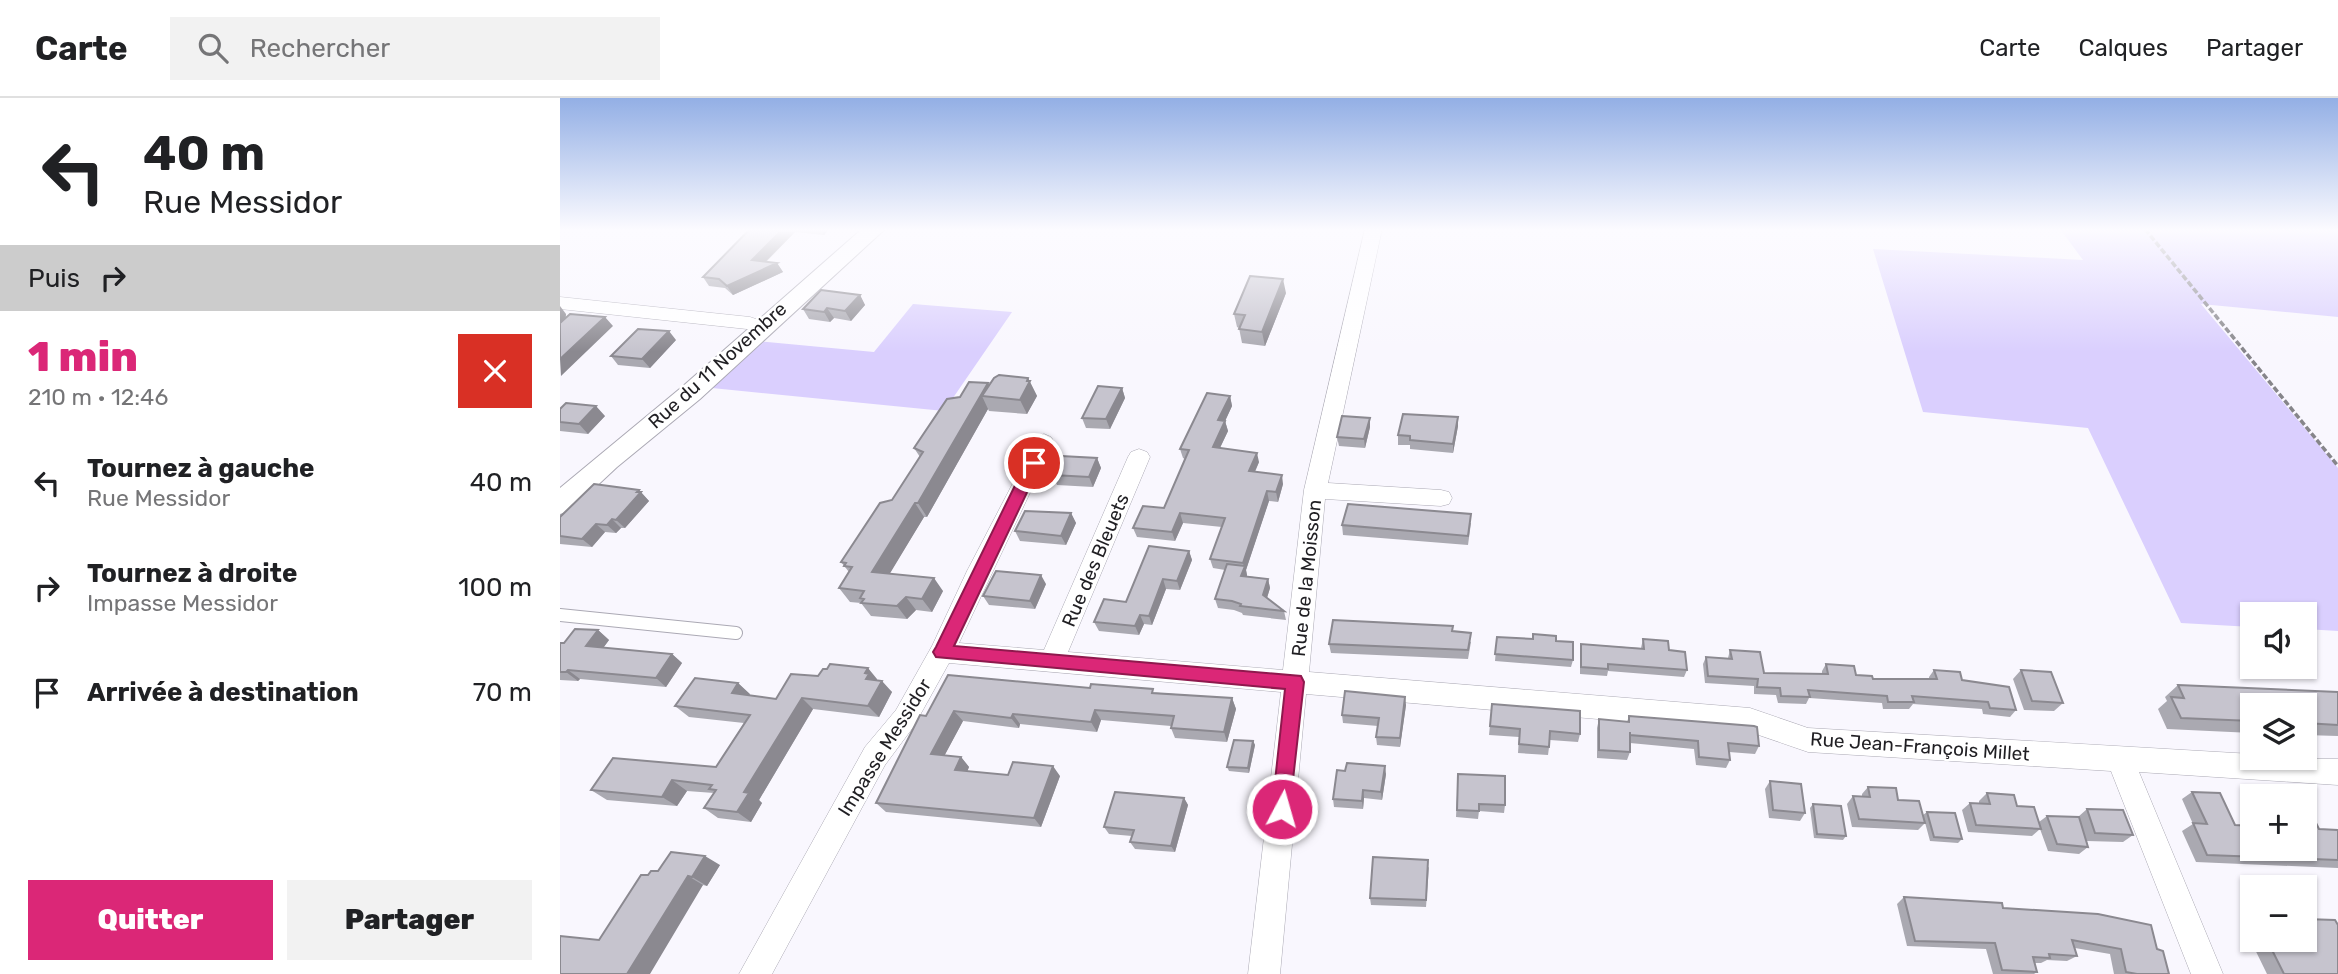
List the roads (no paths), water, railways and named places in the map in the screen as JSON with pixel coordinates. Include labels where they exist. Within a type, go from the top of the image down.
[{"type":"street","name":"Rue du 11 Novembre","points":[[560,504],[617,452],[691,392],[825,270]]},
{"type":"street","name":"Rue de la Moisson","points":[[1264,974],[1315,490],[1365,270]]},
{"type":"street","points":[[564,307],[750,323],[761,327]]},
{"type":"street","name":"Impasse Messidor","points":[[755,974],[875,756],[905,718],[942,652],[1044,442]]},
{"type":"street","name":"Rue des Bleuets","points":[[1051,663],[1139,457]]},
{"type":"street","points":[[1315,490],[1441,498]]},
{"type":"street","name":"Rue Jean-François Millet","points":[[942,652],[1750,720],[1808,740],[2338,772]]},
{"type":"street","points":[[2120,760],[2207,974]]},
{"type":"lane","points":[[560,615],[736,633]]}]
